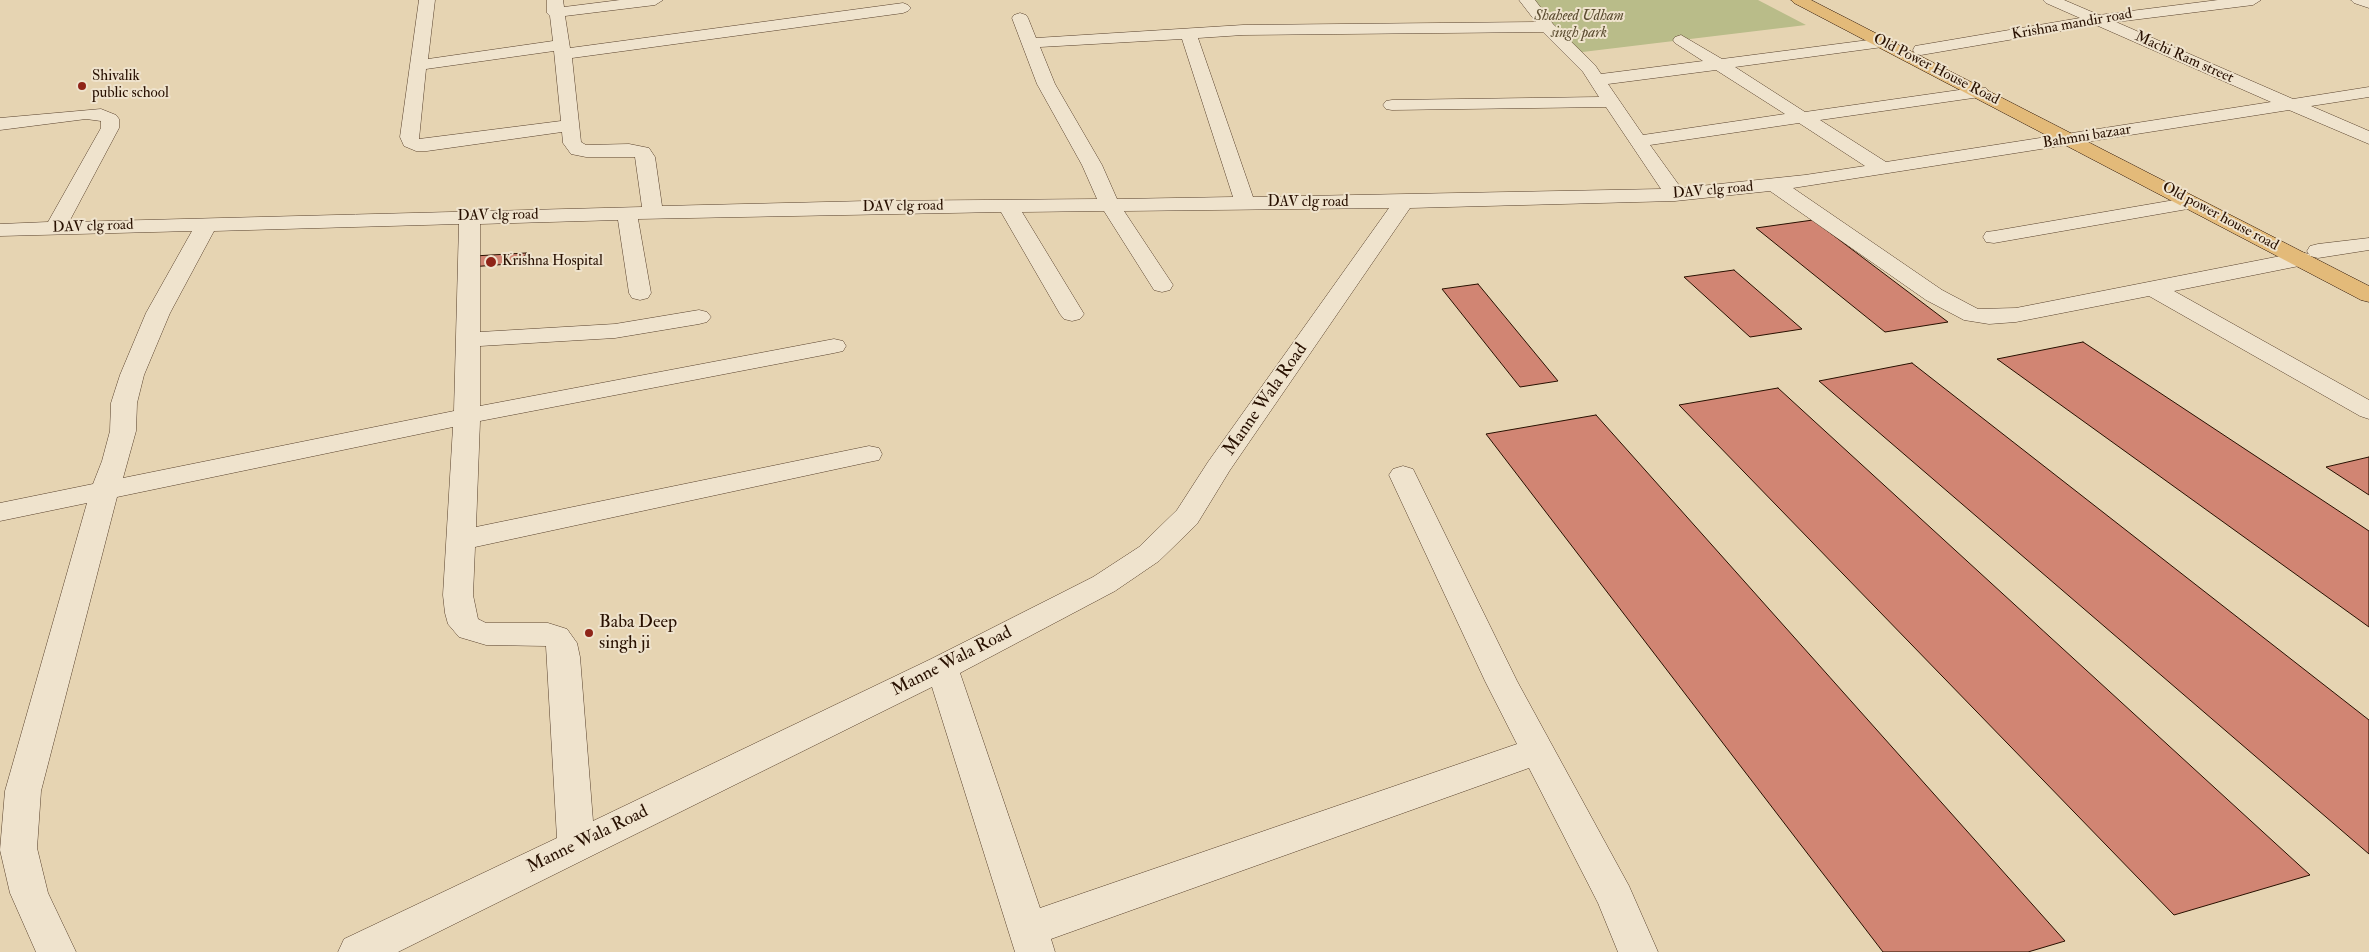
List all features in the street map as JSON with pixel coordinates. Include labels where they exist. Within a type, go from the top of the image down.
[{"type":"highway","name":"Old Power House Road","points":[[1799,0],[2072,140]]},
{"type":"highway","name":"Old Power House Road","points":[[1821,0],[2093,136]]},
{"type":"highway","name":"Old power house road","points":[[2093,136],[2310,255],[2369,295]]},
{"type":"highway","name":"Old power house road","points":[[2072,140],[2192,203],[2310,255],[2369,277]]},
{"type":"street","points":[[427,0],[409,137],[411,142],[416,145],[442,144],[569,125]]},
{"type":"street","points":[[654,212],[645,157],[642,152],[629,150],[578,150],[572,143],[563,50],[555,6],[655,0]]},
{"type":"street","points":[[1526,0],[1547,27],[1578,56],[1675,195]]},
{"type":"street","name":"Machi Ram street","points":[[2051,0],[2369,138]]},
{"type":"street","name":"Krishna mandir road","points":[[1922,50],[2099,20],[2253,0]]},
{"type":"street","points":[[2359,0],[2369,4]]},
{"type":"street","points":[[418,65],[563,50],[851,7],[903,8]]},
{"type":"street","points":[[1020,18],[1046,84],[1092,164],[1110,205],[1162,285]]},
{"type":"street","points":[[1030,43],[1253,30],[1547,27]]},
{"type":"street","points":[[1188,34],[1246,204]]},
{"type":"street","points":[[1681,40],[1883,169]]},
{"type":"street","points":[[1596,80],[1884,43]]},
{"type":"street","points":[[1638,141],[1980,92]]},
{"type":"street","name":"Bahmni bazaar","points":[[1805,181],[2369,92]]},
{"type":"street","points":[[1392,105],[1611,102]]},
{"type":"street","points":[[0,124],[86,114],[101,114],[110,119],[110,128],[55,228]]},
{"type":"street","name":"DAV clg road","points":[[0,230],[654,212],[1404,202],[1675,195],[1805,181]]},
{"type":"street","points":[[1775,185],[1934,295],[1972,315],[1989,318],[2016,315],[2369,244]]},
{"type":"street","name":"Manne Wala Road","points":[[358,952],[942,668],[1104,584],[1149,554],[1187,517],[1218,468],[1404,202]]},
{"type":"street","points":[[1994,237],[2192,203]]},
{"type":"street","points":[[1008,206],[1072,314]]},
{"type":"street","points":[[627,213],[640,293]]},
{"type":"street","points":[[470,217],[468,416],[458,595],[464,624],[470,629],[486,634],[548,634],[556,637],[561,643],[564,658],[576,846]]},
{"type":"street","points":[[56,952],[29,893],[18,848],[23,791],[104,492],[121,438],[124,403],[132,375],[158,313],[207,224]]},
{"type":"street","points":[[2152,288],[2369,411]]},
{"type":"street","points":[[468,340],[615,331],[699,317]]},
{"type":"street","points":[[0,512],[468,416],[834,346]]},
{"type":"street","points":[[462,540],[869,454]]},
{"type":"street","points":[[1403,475],[1470,617],[1537,751],[1615,898],[1638,952]]},
{"type":"street","points":[[942,668],[1032,941],[1537,751]]},
{"type":"green space","name":"Shaheed Udham singh park","points":[[1531,0],[1758,0],[1806,25],[1566,54]]},
{"type":"building","points":[[1813,220],[1948,322],[1885,332],[1756,228]]},
{"type":"building","points":[[526,253],[522,263],[470,267],[474,256]]},
{"type":"building","points":[[1734,270],[1802,329],[1750,337],[1684,277]]},
{"type":"building","points":[[1478,284],[1558,381],[1520,387],[1442,289]]},
{"type":"building","points":[[2083,342],[2369,531],[2369,627],[1997,359]]},
{"type":"building","points":[[1912,363],[2369,720],[2369,854],[1819,381]]},
{"type":"building","points":[[1778,388],[2310,875],[2174,915],[1679,405]]},
{"type":"building","points":[[1596,415],[2065,941],[2028,952],[1883,952],[1486,434]]},
{"type":"building","points":[[2369,457],[2369,495],[2326,467]]},
{"type":"place","name":"Shivalik public school","points":[[82,86]]},
{"type":"place","name":"Krishna Hospital","points":[[491,262]]},
{"type":"place","name":"Baba Deep singh ji","points":[[589,633]]}]
